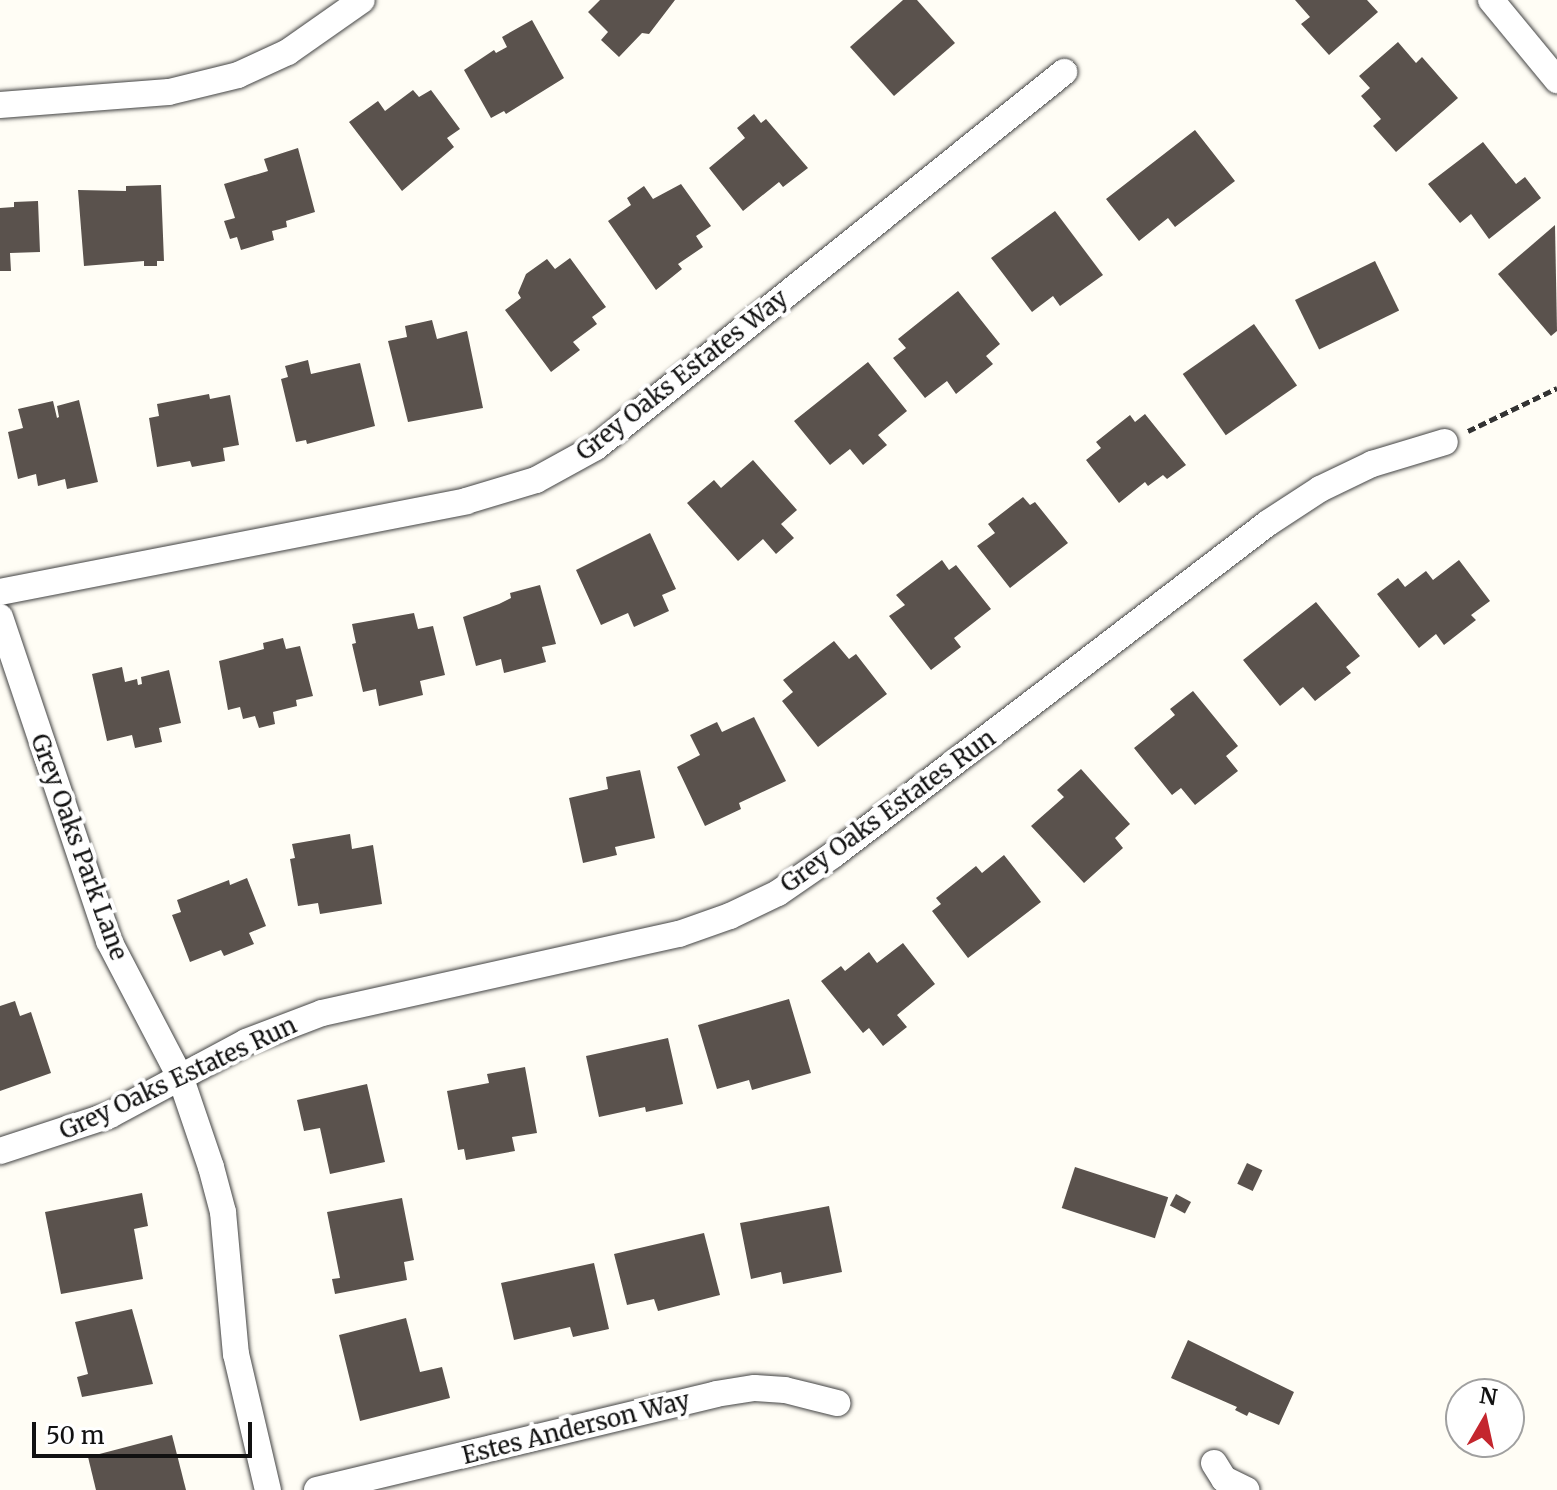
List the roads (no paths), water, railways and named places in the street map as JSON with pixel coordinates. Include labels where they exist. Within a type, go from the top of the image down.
[{"type":"street","points":[[0,105],[169,92],[238,75],[288,52],[362,0]]},
{"type":"street","points":[[1491,0],[1557,80]]},
{"type":"street","name":"Grey Oaks Estates Way","points":[[0,592],[466,501],[536,480],[596,447],[1064,72]]},
{"type":"street","name":"Grey Oaks Estates Run","points":[[0,1151],[110,1115],[246,1042],[322,1013],[679,934],[730,916],[778,893],[833,855],[1268,523],[1320,489],[1372,464],[1445,442]]},
{"type":"street","name":"Grey Oaks Park Lane","points":[[0,617],[109,941],[181,1079],[223,1212],[236,1354],[268,1490]]},
{"type":"street","name":"Estes Anderson Way","points":[[317,1490],[716,1394],[755,1388],[785,1390],[837,1403]]},
{"type":"street","points":[[1214,1463],[1224,1479],[1247,1490]]}]
